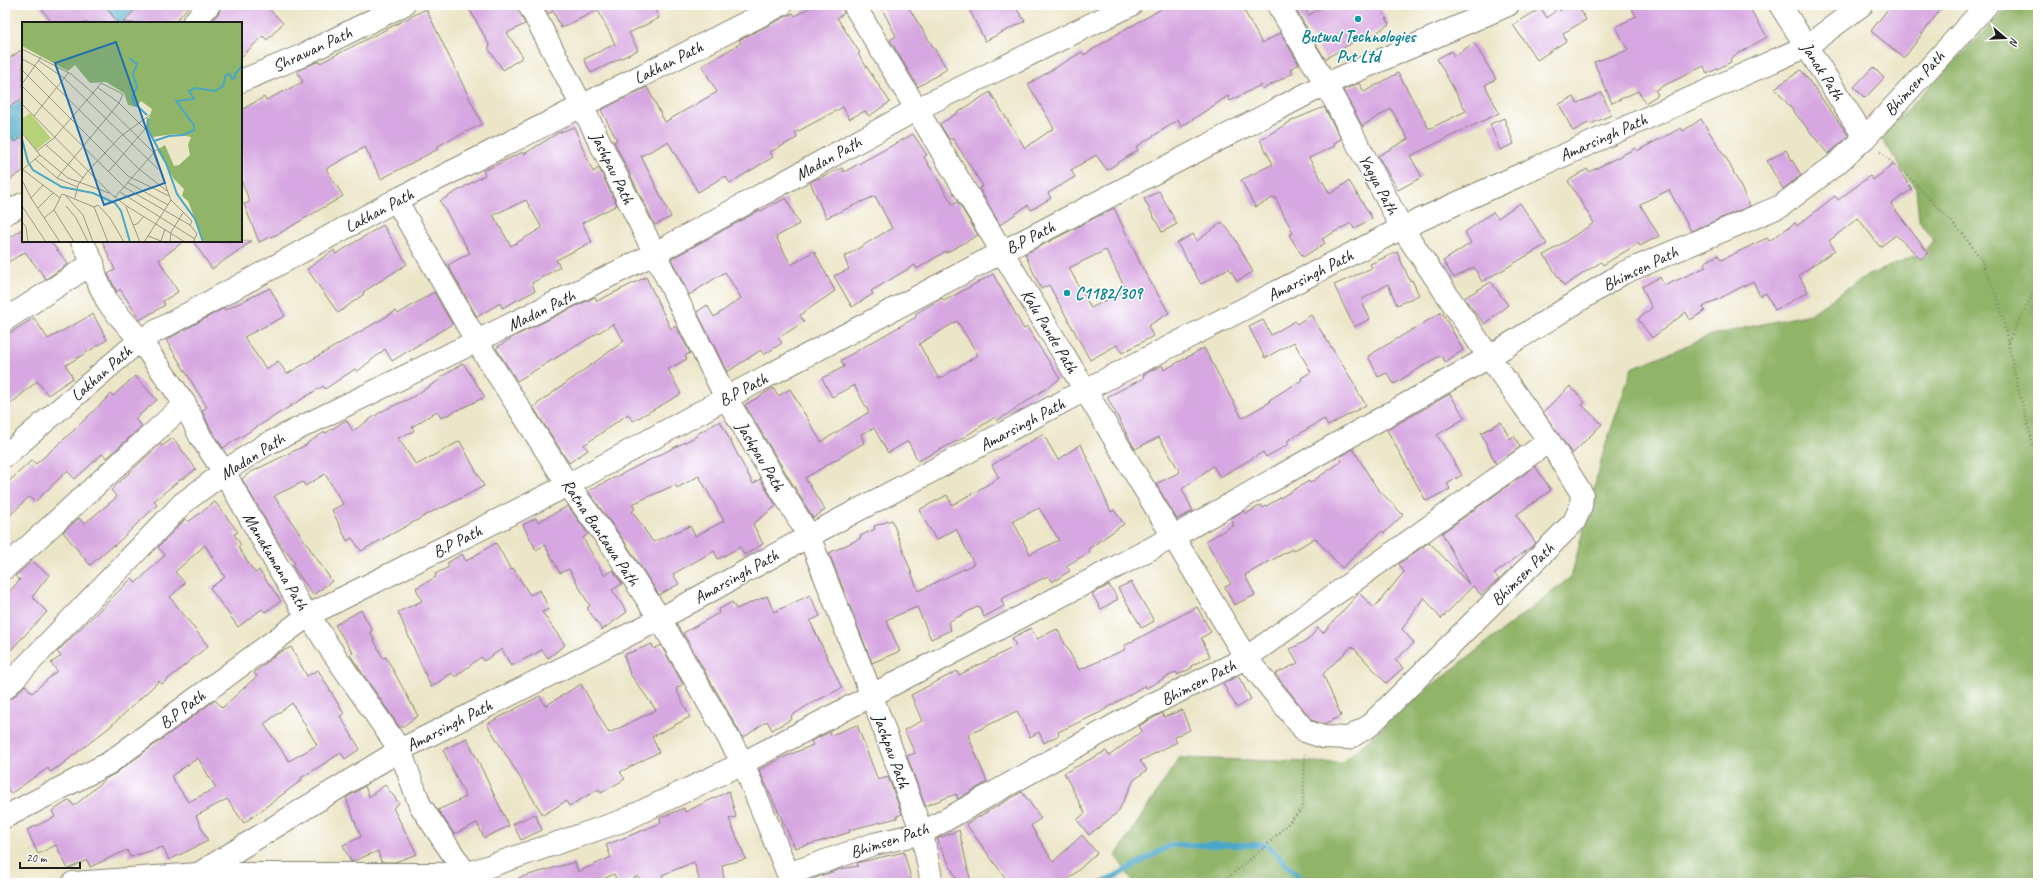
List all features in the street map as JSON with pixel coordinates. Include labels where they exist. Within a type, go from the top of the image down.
[{"type":"street","points":[[194,22],[209,5]]},
{"type":"street","name":"Shrawan Path","points":[[242,81],[301,56],[403,5]]},
{"type":"street","name":"Jashpau Path","points":[[530,5],[582,106],[726,398],[809,536],[872,696],[922,833],[932,883]]},
{"type":"street","name":"Lakhan Path","points":[[5,456],[140,340],[396,200],[781,5]]},
{"type":"street","name":"Kalu Pande Path","points":[[854,5],[1246,658]]},
{"type":"street","name":"Madan Path","points":[[5,688],[183,503],[224,472],[265,445],[654,254],[917,109],[1131,5]]},
{"type":"street","name":"Yagya Path","points":[[1278,5],[1326,84],[1402,228],[1489,357]]},
{"type":"street","name":"B.P Path","points":[[5,817],[109,763],[309,615],[568,485],[726,398],[1002,252],[1326,84],[1508,5]]},
{"type":"street","name":"Janak Path","points":[[1780,5],[1865,138]]},
{"type":"street","name":"Amarsingh Path","points":[[198,874],[400,750],[660,619],[809,536],[1085,390],[1402,228],[1807,46],[1862,5]]},
{"type":"street","name":"Bhimsen Path","points":[[788,874],[874,844],[922,833],[1147,708],[1246,658],[1305,731],[1323,737],[1349,738],[1370,726],[1574,522],[1581,506],[1582,494],[1549,441],[1489,357],[1623,273],[1780,206],[1835,165],[1865,138],[1987,5]]},
{"type":"street","name":"Ratna Bantawa Path","points":[[396,200],[477,342],[568,485],[614,548],[660,619],[743,763],[788,874]]},
{"type":"street","points":[[5,214],[22,205]]},
{"type":"street","name":"Manakamana Path","points":[[82,242],[93,263],[96,278],[108,303],[140,340],[185,404],[200,436],[224,472],[287,583],[400,750],[420,805],[468,878]]},
{"type":"street","points":[[5,320],[93,263]]},
{"type":"street","points":[[73,883],[198,874],[468,878],[622,821],[743,763],[1173,537],[1489,357]]},
{"type":"street","points":[[5,568],[185,404]]},
{"type":"street","points":[[1246,658],[1549,441]]},
{"type":"path","points":[[1865,138],[1911,179],[1962,233],[1981,259],[1999,302],[2018,388],[2038,462]]},
{"type":"path","points":[[2008,342],[2034,291],[2038,275]]},
{"type":"path","points":[[1222,883],[1267,844],[1303,808],[1305,731]]},
{"type":"green space","points":[[2010,5],[2038,5],[2038,883],[1134,883],[1116,856],[1179,758],[1342,763],[1417,697],[1571,577],[1604,450],[1632,368],[1712,335],[1810,314],[1866,276],[1924,252],[1933,240],[1919,220],[1916,189],[1880,137]]},
{"type":"building","points":[[39,5],[105,5],[117,22],[51,22]]},
{"type":"building","points":[[139,5],[190,5],[175,22],[124,22]]},
{"type":"building","points":[[221,5],[265,5],[283,23],[267,40],[263,36],[242,56],[242,22],[211,22],[219,13]]},
{"type":"building","points":[[467,5],[517,5],[525,24],[507,33],[523,57],[503,70],[488,48],[490,46]]},
{"type":"building","points":[[543,5],[653,5],[659,18],[629,33],[638,50],[591,73],[584,59],[615,44],[598,10],[561,28],[553,11],[548,14]]},
{"type":"building","points":[[814,5],[842,5],[844,13],[837,18],[860,53],[858,54],[890,102],[869,116],[865,111],[849,119],[843,107],[795,133],[797,138],[770,152],[773,157],[730,183],[725,176],[698,192],[668,142],[641,156],[671,217],[655,225],[614,141],[617,140],[601,110],[647,87],[665,122],[717,92],[702,66],[741,43],[739,40],[793,13],[795,16]]},
{"type":"building","points":[[880,5],[907,5],[947,69],[918,87],[890,40],[896,36]]},
{"type":"building","points":[[967,5],[1014,5],[1025,21],[985,41]]},
{"type":"building","points":[[1168,5],[1241,5],[1262,43],[1281,33],[1299,64],[1290,69],[1293,73],[1263,89],[1261,85],[1230,101],[1228,96],[1181,127],[1178,120],[1136,147],[1138,150],[1107,170],[1096,155],[1071,170],[1075,177],[1048,193],[1051,198],[1031,210],[1028,205],[1000,225],[979,188],[983,186],[953,139],[949,139],[940,124],[990,92],[1025,148],[1054,128],[1028,84],[1082,52],[1084,55],[1130,26]]},
{"type":"building","points":[[1293,5],[1303,5],[1309,15],[1325,5],[1380,5],[1389,24],[1376,33],[1360,38],[1325,59]]},
{"type":"building","points":[[1569,5],[1578,5],[1586,20],[1563,33],[1566,41],[1537,60],[1513,25],[1541,8],[1547,18],[1558,8],[1560,11]]},
{"type":"building","points":[[1630,5],[1748,5],[1767,37],[1732,57],[1730,59],[1731,62],[1707,74],[1704,66],[1655,90],[1658,95],[1645,103],[1638,91],[1612,103],[1594,62],[1628,50],[1616,27],[1636,16]]},
{"type":"building","points":[[1891,5],[1944,5],[1904,58],[1871,31]]},
{"type":"building","points":[[426,9],[482,124],[436,147],[438,149],[381,179],[365,147],[326,169],[343,196],[280,233],[259,242],[244,204],[250,202],[242,182],[242,109],[264,97],[266,100],[303,82],[297,71],[319,61],[320,63]]},
{"type":"building","points":[[1474,43],[1496,79],[1485,85],[1499,113],[1410,156],[1422,177],[1398,190],[1378,156],[1408,139],[1391,109],[1362,126],[1343,90],[1359,83],[1364,92],[1398,73],[1429,129],[1466,111],[1437,59],[1451,51],[1454,56]]},
{"type":"building","points":[[22,50],[22,99],[5,110],[5,61]]},
{"type":"building","points":[[1873,67],[1884,78],[1865,98],[1854,87]]},
{"type":"building","points":[[1801,70],[1849,136],[1828,154],[1775,88]]},
{"type":"building","points":[[1602,93],[1611,115],[1591,124],[1590,122],[1573,131],[1559,104],[1574,97],[1577,103]]},
{"type":"building","points":[[1324,107],[1341,139],[1334,143],[1335,146],[1309,158],[1330,194],[1349,181],[1372,218],[1354,229],[1351,223],[1322,239],[1325,243],[1303,257],[1289,235],[1293,233],[1275,197],[1255,207],[1241,180],[1273,164],[1260,140],[1293,120]]},
{"type":"building","points":[[1504,118],[1514,144],[1500,150],[1490,124]]},
{"type":"building","points":[[1701,119],[1729,163],[1750,206],[1691,231],[1669,190],[1640,204],[1659,236],[1640,246],[1639,243],[1603,265],[1601,262],[1564,286],[1544,255],[1594,223],[1568,181],[1587,169],[1589,172],[1636,148],[1637,151],[1681,128],[1683,131]]},
{"type":"building","points":[[574,127],[593,172],[599,168],[617,205],[582,223],[592,242],[556,260],[560,267],[532,283],[535,291],[502,308],[500,303],[477,317],[448,265],[470,253],[440,201],[485,175],[483,171],[523,152],[524,154],[558,133]],"holes":[[[526,200],[542,228],[511,246],[493,215]]]},
{"type":"building","points":[[5,132],[15,142],[22,137],[22,172],[5,183]]},
{"type":"building","points":[[913,134],[927,155],[924,157],[953,205],[958,202],[978,235],[946,253],[946,251],[917,269],[915,265],[871,291],[873,294],[852,307],[834,276],[849,269],[844,257],[892,228],[875,196],[826,218],[810,182],[842,168],[844,172]]},
{"type":"building","points":[[1786,150],[1801,175],[1783,189],[1767,161]]},
{"type":"building","points":[[1894,164],[1912,189],[1891,204],[1928,253],[1921,259],[1896,235],[1880,247],[1858,218],[1829,241],[1835,250],[1799,275],[1808,292],[1775,310],[1766,293],[1760,296],[1753,281],[1703,307],[1705,311],[1690,320],[1686,312],[1652,338],[1638,319],[1652,308],[1642,287],[1660,277],[1664,286],[1706,267],[1704,263],[1718,255],[1721,260],[1767,238],[1769,241],[1795,223],[1797,226],[1835,196],[1838,200],[1870,176],[1873,180]]},
{"type":"building","points":[[1159,191],[1177,224],[1162,232],[1144,199]]},
{"type":"building","points":[[786,198],[799,224],[776,237],[791,265],[814,251],[835,291],[800,315],[804,322],[778,338],[782,343],[764,355],[761,350],[727,372],[697,312],[707,305],[714,317],[741,298],[725,272],[689,295],[671,259],[760,210],[761,211]]},
{"type":"building","points":[[1520,203],[1547,244],[1482,282],[1474,267],[1454,278],[1443,261],[1471,243],[1465,232],[1493,212],[1498,218]]},
{"type":"building","points":[[1114,208],[1144,271],[1169,313],[1148,326],[1153,336],[1122,353],[1117,345],[1090,360],[1049,285],[1041,289],[1025,254]],"holes":[[[1106,250],[1126,290],[1091,308],[1069,268]]]},
{"type":"building","points":[[1222,222],[1234,237],[1253,272],[1237,281],[1229,268],[1201,284],[1177,243],[1193,234],[1197,241]]},
{"type":"building","points":[[383,225],[407,264],[363,292],[364,294],[338,313],[307,269],[334,250],[336,254]]},
{"type":"building","points":[[22,229],[22,242],[51,242],[68,264],[46,279],[25,252],[5,264],[5,242]]},
{"type":"building","points":[[252,241],[212,269],[194,242]]},
{"type":"building","points":[[102,242],[183,242],[159,260],[178,292],[163,301],[165,305],[140,320],[120,289],[117,292],[108,274],[115,270]]},
{"type":"building","points":[[1397,252],[1410,281],[1412,280],[1419,295],[1397,305],[1388,284],[1361,300],[1370,319],[1354,327],[1334,285],[1372,268],[1370,264]]},
{"type":"building","points":[[993,274],[1024,329],[1027,327],[1060,379],[997,421],[995,417],[961,439],[918,461],[908,441],[888,453],[874,428],[861,434],[864,443],[805,478],[825,510],[813,518],[745,405],[773,388],[778,396],[790,389],[821,442],[869,412],[854,385],[832,397],[822,378],[844,367],[841,360],[916,317],[915,314],[942,298],[944,301]],"holes":[[[957,321],[978,355],[939,379],[919,344]]]},
{"type":"building","points":[[646,277],[671,329],[676,326],[690,353],[685,356],[687,359],[668,369],[681,394],[633,421],[628,414],[584,445],[588,450],[569,463],[533,407],[624,341],[613,324],[517,381],[496,348],[515,336],[595,297],[597,301]]},
{"type":"building","points":[[1491,282],[1508,305],[1484,324],[1464,298]]},
{"type":"building","points":[[270,288],[285,316],[244,337],[266,369],[278,361],[287,374],[396,311],[398,314],[434,292],[452,324],[392,361],[385,349],[357,372],[355,369],[325,389],[323,386],[223,448],[210,428],[202,411],[207,407],[166,340],[224,308],[225,310]]},
{"type":"building","points":[[1442,312],[1463,350],[1445,362],[1441,355],[1394,384],[1387,373],[1378,377],[1368,356]]},
{"type":"building","points":[[93,314],[107,340],[66,365],[73,378],[48,395],[37,381],[5,409],[5,336],[34,318],[48,339]]},
{"type":"building","points":[[1311,315],[1366,405],[1328,426],[1324,419],[1287,441],[1289,444],[1266,457],[1263,452],[1220,477],[1213,466],[1182,489],[1193,511],[1177,519],[1156,484],[1180,472],[1159,437],[1135,449],[1107,397],[1144,378],[1143,375],[1162,365],[1164,370],[1204,348],[1242,418],[1270,402],[1269,400],[1302,380],[1301,378],[1311,372],[1294,342],[1265,358],[1249,327],[1263,320],[1271,335],[1295,321],[1297,324]]},
{"type":"building","points":[[463,363],[485,397],[441,418],[437,411],[412,427],[414,431],[398,438],[416,465],[460,441],[484,486],[442,508],[441,507],[361,551],[352,538],[347,541],[332,510],[343,504],[325,474],[305,486],[303,482],[274,496],[332,581],[313,595],[292,565],[295,563],[277,540],[242,479],[249,473],[308,444],[307,443],[346,420],[353,431],[382,411],[411,398]]},
{"type":"building","points":[[135,376],[157,400],[135,419],[142,426],[107,458],[102,454],[75,479],[67,471],[35,502],[29,497],[5,520],[5,485],[32,460],[36,464],[71,433],[111,394],[113,396]]},
{"type":"building","points":[[1570,386],[1585,402],[1582,405],[1602,424],[1572,454],[1543,412]]},
{"type":"building","points":[[1450,394],[1465,418],[1437,435],[1462,475],[1447,484],[1450,489],[1426,501],[1387,430]]},
{"type":"building","points":[[720,421],[753,484],[760,479],[776,506],[753,524],[763,544],[744,555],[740,547],[718,559],[714,551],[673,574],[679,584],[659,595],[624,541],[588,491],[697,436],[697,434]],"holes":[[[699,476],[724,521],[695,536],[690,526],[653,542],[632,511],[635,509],[632,504],[675,485],[677,488]]]},
{"type":"building","points":[[1501,422],[1510,439],[1514,436],[1520,447],[1496,464],[1481,433]]},
{"type":"building","points":[[1043,434],[1058,460],[1081,444],[1111,512],[1114,510],[1124,524],[1088,549],[1090,552],[1066,566],[1070,571],[1052,582],[1048,576],[1001,599],[1004,606],[984,617],[979,606],[948,622],[951,630],[931,639],[917,607],[886,620],[900,651],[872,663],[829,553],[861,538],[860,536],[875,529],[874,526],[892,520],[918,591],[974,564],[956,529],[936,540],[919,510],[947,495],[952,505],[999,478],[992,465]],"holes":[[[1039,508],[1059,540],[1030,554],[1013,521]]]},
{"type":"building","points":[[173,438],[196,469],[183,479],[182,478],[154,501],[157,505],[114,546],[113,545],[90,565],[63,532],[79,518],[84,524],[117,497],[111,490],[160,444],[162,446]]},
{"type":"building","points":[[1353,449],[1376,487],[1403,515],[1384,533],[1382,531],[1342,568],[1315,538],[1293,551],[1292,549],[1245,575],[1255,595],[1234,605],[1225,587],[1231,584],[1206,541],[1234,525],[1231,518],[1244,511],[1246,514],[1261,505],[1263,508],[1309,481],[1310,483],[1342,461],[1340,457]]},
{"type":"building","points":[[1535,466],[1551,490],[1516,515],[1536,543],[1494,574],[1499,579],[1481,595],[1473,586],[1441,619],[1424,597],[1402,629],[1414,643],[1395,660],[1403,668],[1386,683],[1352,646],[1323,674],[1341,716],[1324,724],[1312,720],[1275,674],[1298,663],[1290,649],[1308,640],[1318,628],[1323,633],[1359,593],[1374,608],[1404,572],[1399,564],[1429,542],[1469,584],[1442,533]]},
{"type":"building","points":[[215,502],[238,532],[234,534],[241,545],[238,547],[255,573],[259,570],[281,601],[265,612],[262,609],[238,627],[210,588],[225,577],[205,545],[175,572],[185,583],[170,597],[208,646],[162,684],[159,681],[111,726],[60,766],[50,772],[48,768],[10,794],[5,782],[5,700],[14,697],[25,685],[32,693],[57,671],[51,663],[61,656],[57,652],[132,578],[136,583],[165,555],[158,547],[184,520],[186,519],[188,522]]},
{"type":"building","points":[[568,506],[588,534],[583,538],[604,575],[613,570],[622,584],[612,590],[627,612],[602,630],[587,608],[590,606],[569,569],[560,573],[545,545],[536,550],[523,525],[536,518],[538,522]]},
{"type":"building","points":[[496,543],[511,570],[513,568],[530,595],[540,590],[549,609],[542,612],[565,645],[548,658],[542,650],[511,666],[502,649],[484,661],[481,657],[455,677],[452,673],[431,687],[398,612],[422,601],[416,588],[436,577],[435,574],[449,567],[447,563],[462,554],[466,561]]},
{"type":"building","points":[[32,561],[49,575],[32,597],[47,612],[5,656],[5,596],[20,580],[15,576]]},
{"type":"building","points":[[1131,582],[1154,621],[1142,628],[1118,588]]},
{"type":"building","points":[[1109,585],[1118,599],[1101,609],[1092,594]]},
{"type":"building","points":[[810,595],[820,616],[810,621],[842,688],[810,704],[791,716],[792,719],[772,730],[767,721],[743,738],[683,633],[719,613],[718,610],[732,602],[736,609],[767,596],[774,612]]},
{"type":"building","points":[[1197,607],[1211,632],[1201,638],[1210,656],[1178,675],[1176,672],[1146,688],[1145,685],[1099,713],[1058,732],[1059,735],[1044,743],[1039,732],[1030,737],[1017,711],[968,735],[987,782],[958,799],[956,794],[925,806],[907,756],[915,753],[904,730],[922,721],[911,695],[957,671],[959,675],[1016,646],[1012,638],[1031,628],[1037,639],[1057,629],[1079,670],[1126,649],[1124,646]]},
{"type":"building","points":[[361,610],[372,630],[370,632],[383,658],[386,657],[418,716],[400,728],[350,655],[353,653],[335,625]]},
{"type":"building","points":[[652,644],[654,649],[661,645],[683,684],[676,689],[690,717],[652,737],[659,752],[620,772],[625,779],[601,793],[599,789],[569,806],[566,801],[543,815],[487,724],[540,696],[545,706],[581,684],[609,733],[656,710],[630,674],[624,655]]},
{"type":"building","points":[[291,647],[307,676],[318,670],[344,714],[340,716],[360,749],[345,759],[341,753],[301,778],[302,780],[244,823],[227,799],[196,816],[208,841],[169,860],[163,847],[130,857],[127,850],[90,867],[87,860],[68,869],[56,845],[38,854],[27,830],[55,817],[52,811],[70,800],[74,806],[107,778],[116,773],[215,700],[222,708],[257,676],[254,673],[277,654]],"holes":[[[292,703],[317,745],[289,761],[264,724]],[[198,758],[216,788],[188,802],[171,776]]]},
{"type":"building","points":[[1238,676],[1251,699],[1237,708],[1223,684]]},
{"type":"building","points":[[1182,710],[1190,730],[1174,737],[1177,742],[1140,761],[1147,770],[1134,780],[1118,812],[1089,835],[1077,820],[1085,813],[1064,773],[1106,751],[1109,756],[1142,731],[1139,726],[1162,713],[1164,717]]},
{"type":"building","points":[[857,725],[878,780],[888,777],[902,814],[897,816],[897,818],[849,830],[850,832],[795,848],[759,770],[784,757],[813,745],[811,741],[830,732],[831,735]]},
{"type":"building","points":[[467,738],[509,826],[484,838],[477,823],[454,834],[438,810],[466,797],[443,750]]},
{"type":"building","points":[[385,785],[399,803],[393,808],[417,854],[395,862],[381,862],[378,851],[351,862],[343,845],[361,837],[346,798],[365,786],[369,797]]},
{"type":"building","points":[[729,791],[736,817],[729,819],[746,859],[722,865],[724,879],[713,883],[700,883],[694,862],[662,875],[663,878],[649,883],[640,883],[638,876],[624,883],[618,883],[614,874],[595,883],[519,883],[518,878],[575,862],[578,872],[611,857],[606,845],[661,823],[660,818],[684,808],[685,812]]},
{"type":"building","points":[[1022,792],[1041,818],[1031,826],[1053,862],[1082,835],[1097,853],[1064,883],[1009,883],[966,824]]},
{"type":"building","points":[[535,814],[542,830],[521,840],[513,824]]},
{"type":"building","points":[[959,830],[971,883],[958,883],[937,839]]},
{"type":"building","points":[[904,852],[912,883],[809,883],[809,880],[841,869],[858,866],[857,863],[860,862]]},
{"type":"waterway","points":[[122,22],[136,5]]},
{"type":"waterway","points":[[5,127],[22,115]]},
{"type":"waterway","points":[[1103,883],[1171,845],[1267,845],[1305,883]]},
{"type":"place","name":"Butwal Technologies Pvt Ltd","points":[[1358,19]]},
{"type":"place","name":"C1182/309","points":[[1067,293]]}]
